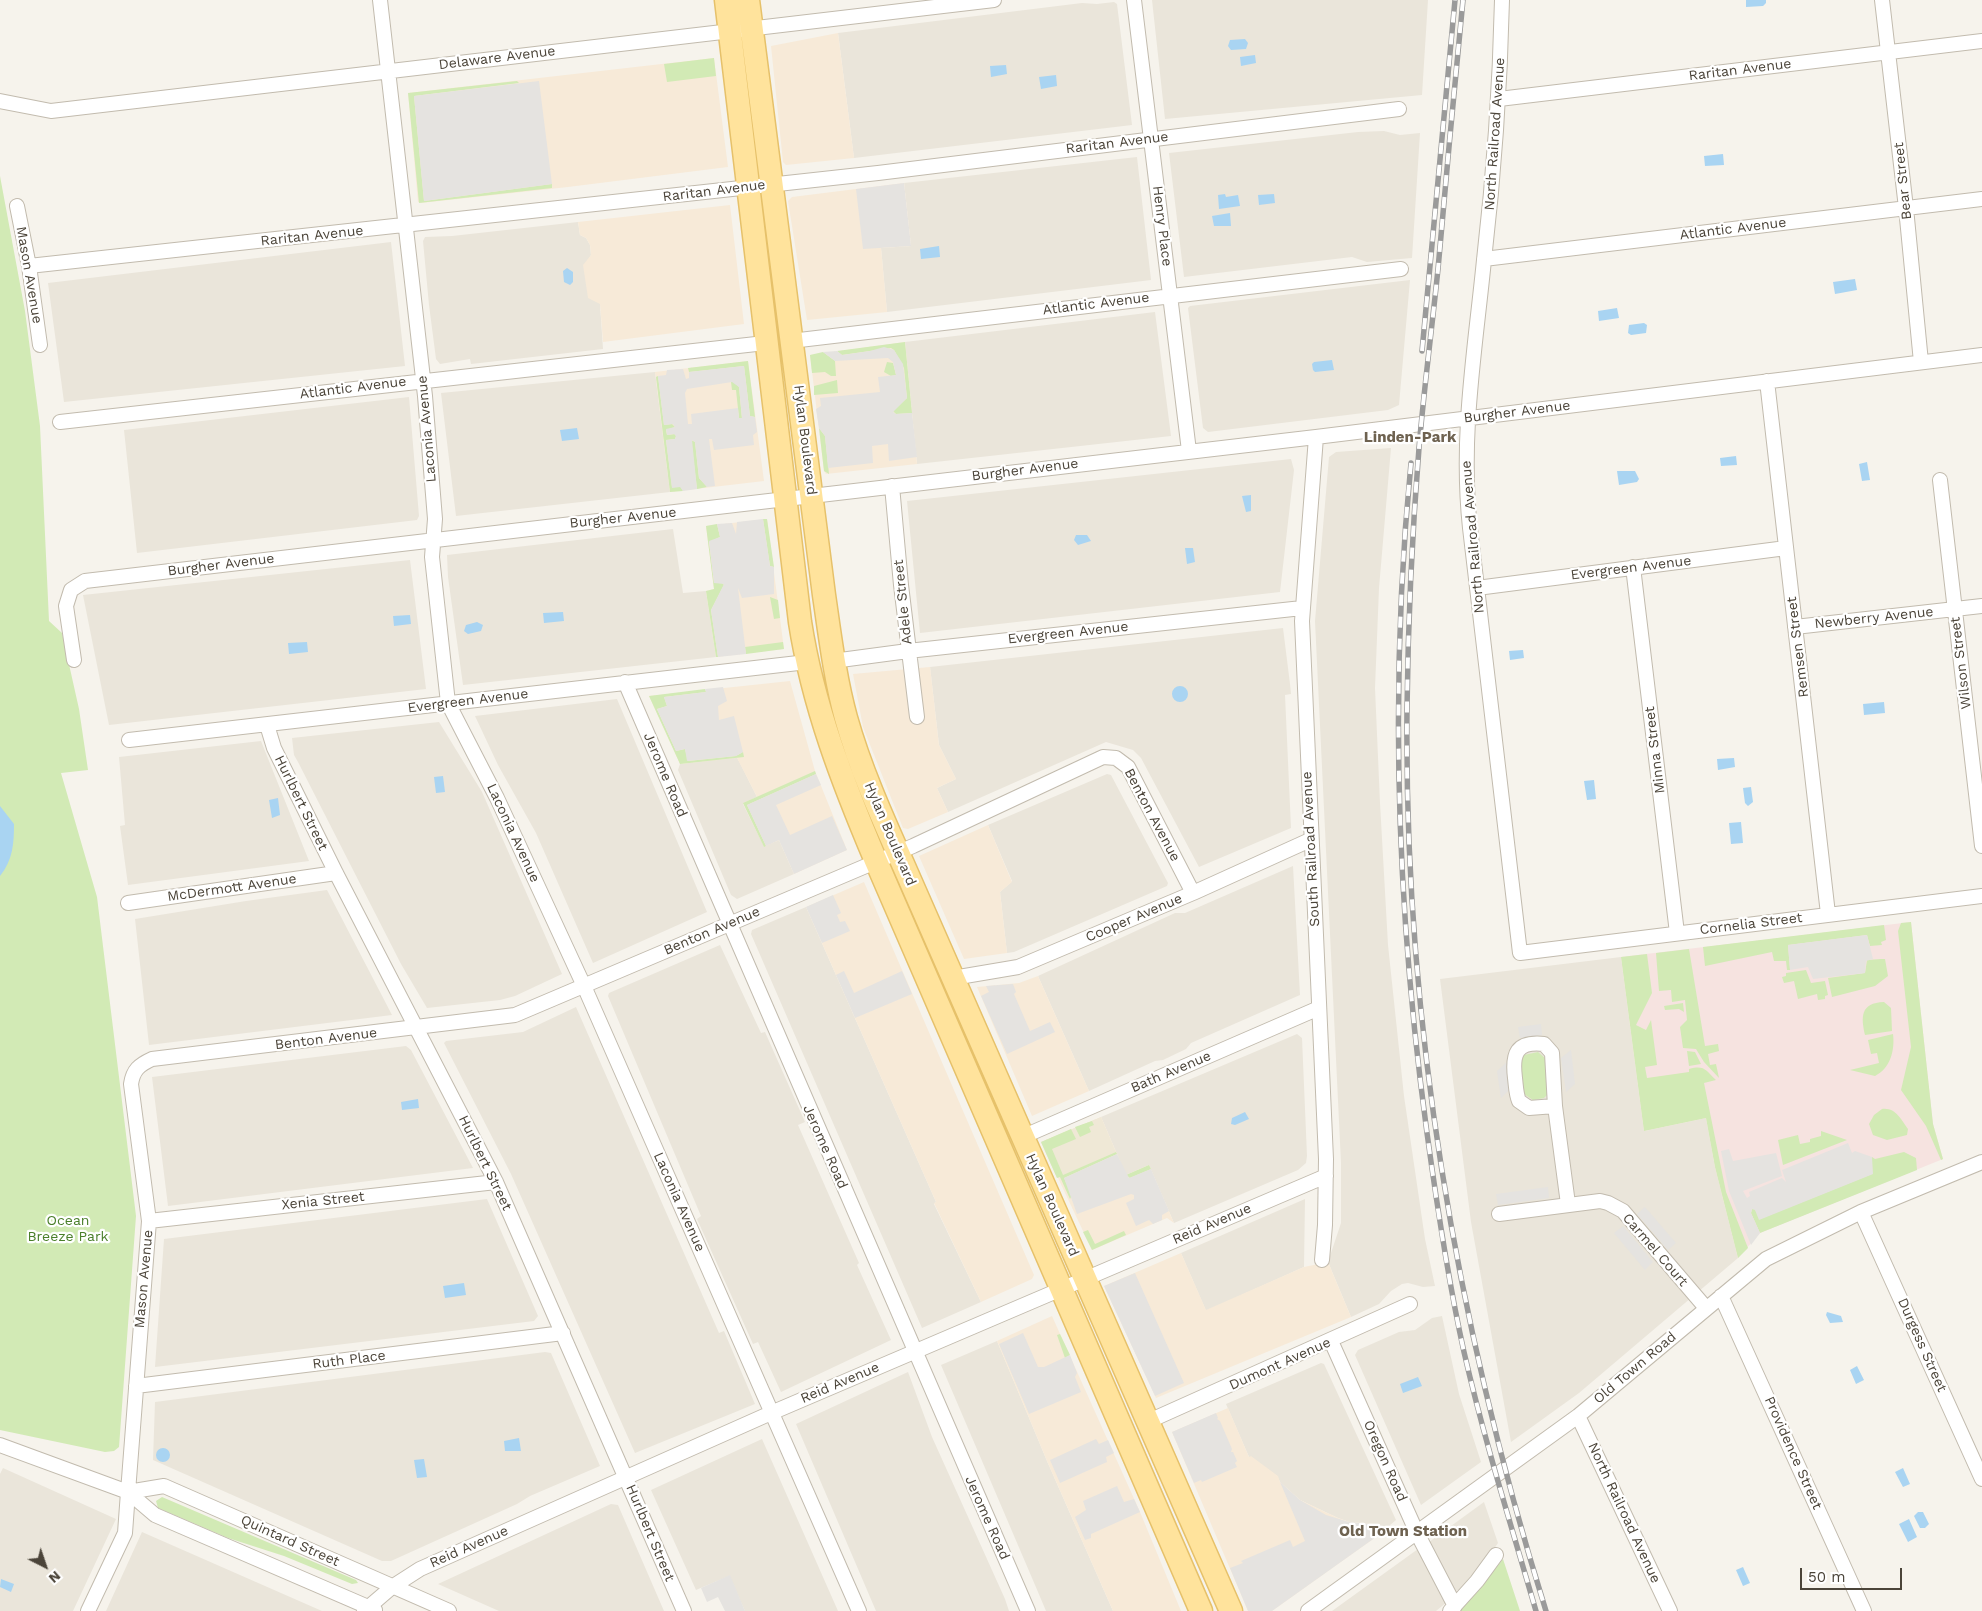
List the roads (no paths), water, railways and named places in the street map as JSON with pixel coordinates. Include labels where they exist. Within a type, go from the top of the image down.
[{"type":"main road","name":"Hylan Boulevard","points":[[726,0],[765,343],[800,622],[807,662],[838,770],[1201,1611]]},
{"type":"main road","name":"Hylan Boulevard","points":[[748,0],[833,661],[853,741],[897,852],[1232,1611]]},
{"type":"street","name":"Laconia Avenue","points":[[380,0],[390,71],[405,226],[423,380],[435,519],[432,557],[448,703],[497,798],[584,986],[859,1611]]},
{"type":"street","name":"Delaware Avenue","points":[[0,100],[51,111],[729,33],[994,0]]},
{"type":"street","name":"Henry Place","points":[[1134,0],[1189,451]]},
{"type":"street","name":"North Railroad Avenue","points":[[1502,0],[1499,99],[1467,419],[1466,490],[1520,953]]},
{"type":"street","name":"Bear Street","points":[[1882,0],[1906,208],[1921,362]]},
{"type":"street","name":"Raritan Avenue","points":[[1499,99],[1982,41]]},
{"type":"street","name":"Raritan Avenue","points":[[29,266],[878,173],[1399,109]]},
{"type":"street","name":"Atlantic Avenue","points":[[1484,259],[1982,199]]},
{"type":"street","name":"Mason Avenue","points":[[17,206],[29,266],[40,345]]},
{"type":"street","name":"Atlantic Avenue","points":[[791,340],[1401,269]]},
{"type":"street","name":"Atlantic Avenue","points":[[60,422],[765,343]]},
{"type":"street","name":"Burgher Avenue","points":[[74,660],[66,606],[71,590],[85,581],[1316,437],[1982,355]]},
{"type":"street","name":"Remsen Street","points":[[1767,381],[1828,914]]},
{"type":"street","name":"South Railroad Avenue","points":[[1316,437],[1302,608],[1310,840],[1326,1176],[1322,1260]]},
{"type":"street","name":"Wilson Street","points":[[1940,480],[1982,846]]},
{"type":"street","name":"Adele Street","points":[[892,486],[908,650],[918,717]]},
{"type":"street","name":"Evergreen Avenue","points":[[1477,588],[1786,548]]},
{"type":"street","name":"Minna Street","points":[[1633,567],[1677,933]]},
{"type":"street","name":"Newberry Avenue","points":[[1795,627],[1982,606]]},
{"type":"street","name":"Evergreen Avenue","points":[[833,661],[908,650],[1302,608]]},
{"type":"street","name":"Evergreen Avenue","points":[[129,740],[807,662]]},
{"type":"street","name":"Jerome Road","points":[[625,682],[728,924],[1028,1611]]},
{"type":"street","name":"Hurlbert Street","points":[[267,725],[274,748],[336,873],[496,1182],[684,1611]]},
{"type":"street","name":"Benton Avenue","points":[[136,1068],[152,1059],[515,1015],[897,852],[1103,757],[1109,756],[1116,758],[1128,767],[1193,893]]},
{"type":"street","name":"Cooper Avenue","points":[[953,978],[1018,967],[1193,893],[1310,840]]},
{"type":"street","name":"McDermott Avenue","points":[[128,903],[336,873]]},
{"type":"street","name":"Cornelia Street","points":[[1520,953],[1982,896]]},
{"type":"street","name":"Bath Avenue","points":[[1022,1137],[1319,1008]]},
{"type":"street","points":[[1555,1106],[1529,1108],[1519,1102],[1513,1058],[1518,1049],[1523,1046],[1544,1044],[1550,1049],[1555,1106],[1568,1204]]},
{"type":"street","name":"Mason Avenue","points":[[88,1611],[125,1533],[149,1221],[131,1084],[136,1068]]},
{"type":"street","name":"Old Town Road","points":[[1308,1611],[1578,1416],[1766,1259],[1861,1212],[1982,1162]]},
{"type":"street","name":"Reid Avenue","points":[[370,1610],[392,1586],[420,1569],[771,1413],[1326,1176]]},
{"type":"street","name":"Xenia Street","points":[[149,1221],[496,1182]]},
{"type":"street","name":"Carmel Court","points":[[1499,1214],[1568,1204],[1608,1203],[1622,1211],[1706,1308]]},
{"type":"street","name":"Durgess Street","points":[[1861,1212],[1982,1479]]},
{"type":"street","name":"Providence Street","points":[[1721,1296],[1864,1611]]},
{"type":"street","name":"Dumont Avenue","points":[[1149,1421],[1410,1304]]},
{"type":"street","name":"Ruth Place","points":[[136,1386],[563,1333]]},
{"type":"street","name":"Oregon Road","points":[[1331,1341],[1452,1609]]},
{"type":"street","name":"North Railroad Avenue","points":[[1578,1416],[1670,1611]]},
{"type":"street","name":"Quintard Street","points":[[0,1445],[128,1492],[155,1515],[370,1610]]},
{"type":"street","name":"Quintard Street","points":[[128,1492],[164,1486],[449,1611]]},
{"type":"street","points":[[1452,1609],[1496,1555]]},
{"type":"water","points":[[1746,0],[1766,0],[1766,3],[1763,6],[1746,7]]},
{"type":"water","points":[[1245,39],[1248,43],[1246,49],[1231,50],[1228,46],[1230,40]]},
{"type":"water","points":[[1255,55],[1256,63],[1241,66],[1240,57]]},
{"type":"water","points":[[1006,65],[1007,74],[991,77],[990,66]]},
{"type":"water","points":[[1056,75],[1057,86],[1041,89],[1039,77]]},
{"type":"water","points":[[1723,154],[1724,165],[1705,166],[1704,156]]},
{"type":"water","points":[[1225,194],[1226,197],[1238,195],[1240,206],[1219,209],[1218,195]]},
{"type":"water","points":[[1274,194],[1275,203],[1259,205],[1258,195]]},
{"type":"water","points":[[1230,213],[1231,226],[1214,226],[1212,216]]},
{"type":"water","points":[[939,246],[940,257],[921,259],[920,249]]},
{"type":"water","points":[[567,268],[573,272],[573,282],[570,285],[564,282],[563,271]]},
{"type":"water","points":[[1855,279],[1857,290],[1835,294],[1833,282]]},
{"type":"water","points":[[1617,308],[1619,318],[1599,321],[1598,311]]},
{"type":"water","points":[[1644,323],[1647,325],[1646,333],[1631,335],[1628,333],[1629,325]]},
{"type":"water","points":[[1332,360],[1334,370],[1315,372],[1313,370],[1312,364],[1314,362]]},
{"type":"water","points":[[577,428],[579,439],[562,441],[560,430]]},
{"type":"water","points":[[1736,456],[1737,465],[1721,466],[1720,458]]},
{"type":"water","points":[[1867,462],[1870,480],[1862,481],[1859,464]]},
{"type":"water","points":[[1617,471],[1635,471],[1639,479],[1637,482],[1619,485]]},
{"type":"water","points":[[1251,495],[1251,511],[1246,512],[1242,496]]},
{"type":"water","points":[[1076,535],[1087,535],[1091,541],[1078,545],[1074,540]]},
{"type":"water","points":[[1185,548],[1193,548],[1195,562],[1187,564]]},
{"type":"water","points":[[563,612],[564,621],[544,623],[543,613]]},
{"type":"water","points":[[410,615],[411,624],[394,626],[393,616]]},
{"type":"water","points":[[477,622],[483,625],[481,631],[468,634],[464,631],[466,625]]},
{"type":"water","points":[[307,642],[308,652],[289,654],[288,643]]},
{"type":"water","points":[[1523,650],[1524,658],[1510,660],[1509,651]]},
{"type":"water","points":[[1180,686],[1188,694],[1180,702],[1172,694]]},
{"type":"water","points":[[1884,702],[1885,713],[1864,715],[1863,704]]},
{"type":"water","points":[[1734,758],[1735,767],[1718,770],[1717,759]]},
{"type":"water","points":[[443,776],[445,792],[436,793],[434,777]]},
{"type":"water","points":[[1594,780],[1596,799],[1587,800],[1584,781]]},
{"type":"water","points":[[1751,787],[1753,802],[1748,806],[1745,803],[1743,788]]},
{"type":"water","points":[[278,798],[280,815],[272,818],[269,800]]},
{"type":"water","points":[[0,806],[14,824],[14,838],[8,864],[0,876]]},
{"type":"water","points":[[1741,822],[1743,843],[1731,844],[1729,823]]},
{"type":"water","points":[[418,1099],[419,1108],[402,1110],[401,1102]]},
{"type":"water","points":[[1245,1112],[1249,1119],[1235,1125],[1231,1124],[1232,1118]]},
{"type":"water","points":[[464,1283],[466,1295],[445,1298],[443,1286]]},
{"type":"water","points":[[1827,1312],[1841,1316],[1843,1322],[1830,1323],[1826,1315]]},
{"type":"water","points":[[1857,1366],[1864,1380],[1856,1384],[1850,1370]]},
{"type":"water","points":[[1418,1377],[1422,1386],[1403,1393],[1400,1384]]},
{"type":"water","points":[[519,1438],[521,1451],[505,1451],[504,1441]]},
{"type":"water","points":[[163,1448],[168,1450],[170,1455],[168,1460],[163,1462],[158,1460],[156,1455],[158,1450]]},
{"type":"water","points":[[424,1459],[427,1477],[417,1478],[414,1460]]},
{"type":"water","points":[[1903,1468],[1910,1484],[1903,1487],[1895,1472]]},
{"type":"water","points":[[1918,1512],[1923,1512],[1929,1524],[1925,1528],[1920,1528],[1914,1516]]},
{"type":"water","points":[[1909,1519],[1917,1537],[1908,1542],[1899,1524]]},
{"type":"water","points":[[1743,1567],[1750,1583],[1743,1586],[1736,1570]]},
{"type":"water","points":[[1,1579],[14,1584],[11,1592],[0,1587]]},
{"type":"railway","points":[[1422,351],[1455,0]]},
{"type":"railway","points":[[1463,0],[1414,513],[1407,709],[1408,824],[1415,938],[1426,1052],[1441,1166],[1461,1278],[1485,1390],[1514,1501],[1546,1611]]},
{"type":"railway","points":[[1411,463],[1404,547],[1398,715],[1403,883],[1417,1050],[1439,1215],[1458,1325],[1489,1450],[1536,1611]]},
{"type":"district","name":"Linden-Park","points":[[1410,438]]},
{"type":"district","name":"Old Town Station","points":[[1403,1532]]},
{"type":"park label","name":"Ocean Breeze Park","points":[[68,1230]]}]
